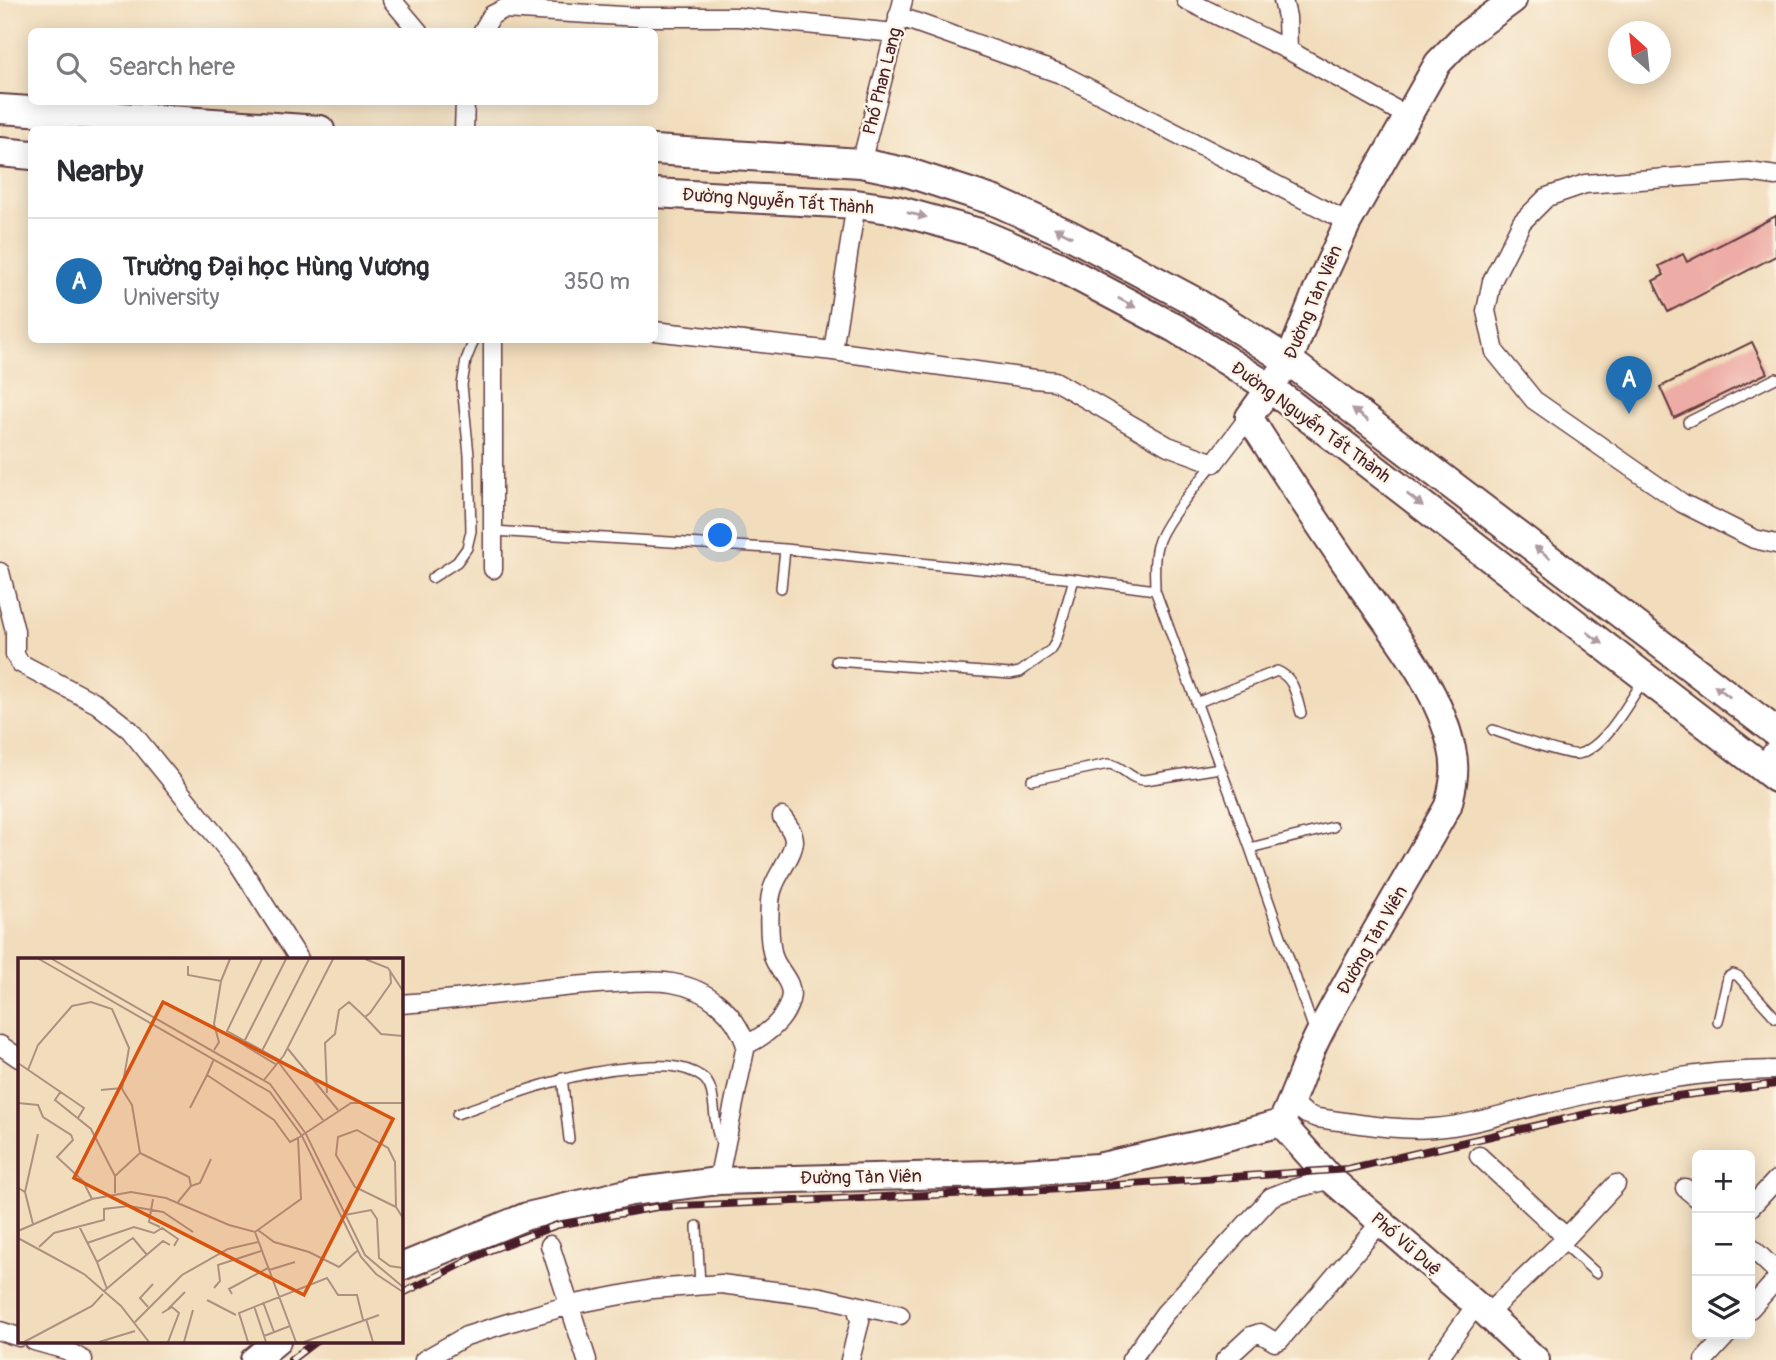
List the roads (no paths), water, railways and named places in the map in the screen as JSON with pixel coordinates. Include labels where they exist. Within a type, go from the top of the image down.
[{"type":"main road","points":[[0,109],[154,114],[278,126]]},
{"type":"main road","name":"Đường Nguyễn Tất Thành","points":[[658,150],[861,163],[949,184],[1039,220],[1192,300],[1289,361],[1776,732]]},
{"type":"main road","points":[[0,152],[28,155]]},
{"type":"main road","name":"Đường Nguyễn Tất Thành","points":[[658,193],[856,204],[934,219],[1025,251],[1175,328],[1270,388],[1646,677],[1771,763]]},
{"type":"street","points":[[392,0],[416,28]]},
{"type":"street","points":[[1186,0],[1288,50],[1409,117]]},
{"type":"street","points":[[1283,0],[1287,17],[1288,50]]},
{"type":"street","name":"Đường Tản Viên","points":[[402,1267],[527,1216],[631,1192],[718,1181],[992,1174],[1098,1167],[1200,1144],[1286,1112],[1317,1038],[1355,966],[1448,806],[1455,778],[1452,750],[1441,713],[1425,677],[1321,529],[1249,417],[1289,361],[1316,292],[1348,222],[1438,63],[1464,36],[1513,0]]},
{"type":"street","points":[[484,28],[492,15],[505,9],[639,17],[898,16],[1061,74],[1348,222]]},
{"type":"street","name":"Phố Phan Lang","points":[[861,163],[898,16]]},
{"type":"street","points":[[464,126],[466,105]]},
{"type":"street","points":[[1776,176],[1749,172],[1585,184],[1547,197],[1522,222],[1492,281],[1486,312],[1495,352],[1534,400],[1682,503],[1754,539],[1776,544]]},
{"type":"street","points":[[833,351],[856,204]]},
{"type":"street","points":[[658,331],[833,351],[1055,381],[1168,446],[1214,463],[1249,417]]},
{"type":"street","points":[[493,343],[493,569]]},
{"type":"street","points":[[0,572],[15,631],[8,659],[97,704],[130,730],[238,863],[298,958]]},
{"type":"street","points":[[746,1045],[759,1039],[782,1018],[791,998],[787,979],[773,958],[772,945],[772,886],[794,842],[792,831],[782,817]]},
{"type":"street","points":[[402,1004],[643,981],[673,983],[701,992],[727,1011],[740,1027],[746,1045],[718,1181]]},
{"type":"street","points":[[0,1045],[18,1057]]},
{"type":"street","points":[[1286,1112],[1317,1118],[1431,1128],[1465,1125],[1557,1101],[1674,1076],[1776,1070]]},
{"type":"street","name":"Phố Vũ Duệ","points":[[1286,1112],[1331,1179],[1536,1360]]},
{"type":"street","points":[[1479,1156],[1564,1240]]},
{"type":"street","points":[[1131,1360],[1166,1314],[1271,1197],[1331,1179]]},
{"type":"street","points":[[1755,1203],[1776,1180]]},
{"type":"street","points":[[1437,1360],[1482,1310],[1564,1240],[1616,1184]]},
{"type":"street","points":[[1225,1360],[1251,1336],[1260,1333],[1275,1342],[1280,1340],[1381,1222]]},
{"type":"street","points":[[550,1244],[587,1360]]},
{"type":"street","points":[[1755,1251],[1776,1271]]},
{"type":"street","points":[[1755,1303],[1776,1280]]},
{"type":"street","points":[[424,1360],[466,1336],[570,1305],[652,1289],[721,1284],[821,1297],[900,1315]]},
{"type":"street","points":[[850,1360],[860,1321],[856,1305]]},
{"type":"street","points":[[0,1331],[18,1337]]},
{"type":"street","points":[[1704,1360],[1723,1339]]},
{"type":"street","points":[[38,1342],[66,1350],[82,1360]]},
{"type":"street","points":[[254,1360],[276,1342]]},
{"type":"lane","points":[[432,578],[457,562],[467,548],[471,531],[469,455],[463,385],[466,360],[473,343]]},
{"type":"lane","points":[[1688,422],[1776,378]]},
{"type":"lane","points":[[1214,463],[1162,532],[1155,562],[1155,590],[1317,1038]]},
{"type":"lane","points":[[493,531],[785,550],[1074,579],[1155,590]]},
{"type":"lane","points":[[781,587],[785,550]]},
{"type":"lane","points":[[836,661],[1010,674],[1020,672],[1052,649],[1074,579]]},
{"type":"lane","points":[[1196,702],[1277,671],[1285,674],[1292,682],[1301,713]]},
{"type":"lane","points":[[1493,730],[1576,755],[1591,749],[1608,732],[1646,677]]},
{"type":"lane","points":[[1032,780],[1108,764],[1117,764],[1135,780],[1220,768]]},
{"type":"lane","points":[[1250,848],[1333,827]]},
{"type":"lane","points":[[1718,1022],[1728,977],[1732,974],[1738,976],[1776,1018]]},
{"type":"lane","points":[[457,1114],[562,1077],[609,1069],[663,1065],[680,1067],[703,1077],[711,1087],[715,1129],[725,1148]]},
{"type":"lane","points":[[562,1077],[569,1139]]},
{"type":"lane","points":[[697,1226],[700,1286]]},
{"type":"lane","points":[[1564,1240],[1596,1273]]},
{"type":"railway","points":[[402,1294],[490,1250],[557,1225],[657,1207],[1044,1190],[1348,1169],[1652,1099],[1776,1084]]},
{"type":"railway","points":[[291,1360],[315,1342]]},
{"type":"place","name":"Trường Đại học Hùng Vương","points":[[1629,414]]}]
